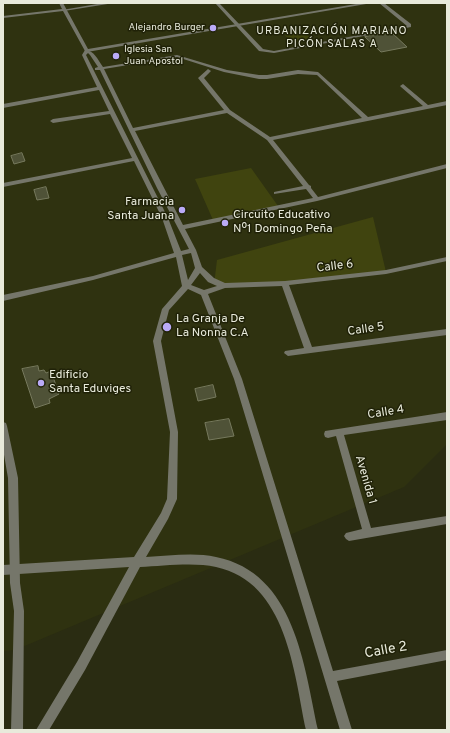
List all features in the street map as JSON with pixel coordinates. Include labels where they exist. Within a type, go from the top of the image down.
[{"type":"street","points":[[61,3],[87,51],[92,54],[101,68],[193,250],[199,268],[212,280],[224,286]]},
{"type":"street","points":[[3,18],[112,3]]},
{"type":"street","points":[[217,3],[261,50],[267,52],[409,27],[409,25],[381,3]]},
{"type":"street","points":[[87,51],[370,3]]},
{"type":"street","points":[[87,51],[84,55],[134,159],[165,218],[178,254],[186,286]]},
{"type":"street","points":[[92,70],[177,56],[226,71],[259,77],[308,72],[318,74],[366,119]]},
{"type":"street","points":[[208,71],[201,78],[228,111],[269,139],[309,187],[317,199]]},
{"type":"street","points":[[403,86],[427,107]]},
{"type":"street","points":[[3,106],[100,88]]},
{"type":"street","points":[[269,139],[447,103]]},
{"type":"street","points":[[131,130],[228,111]]},
{"type":"street","points":[[53,121],[111,112]]},
{"type":"street","points":[[3,185],[134,159]]},
{"type":"street","points":[[181,228],[317,199],[447,166]]},
{"type":"street","points":[[276,192],[309,187]]},
{"type":"street","points":[[3,298],[93,278],[193,250]]},
{"type":"street","name":"Calle 6","points":[[204,293],[224,286],[285,284],[386,272],[447,259]]},
{"type":"street","points":[[42,730],[81,666],[137,562],[165,516],[172,499],[174,432],[156,341],[166,309],[199,268]]},
{"type":"street","points":[[285,284],[309,350]]},
{"type":"street","points":[[186,286],[204,293],[238,379],[331,677],[346,730]]},
{"type":"street","name":"Calle 5","points":[[288,353],[447,332]]},
{"type":"street","name":"Calle 4","points":[[328,434],[447,416]]},
{"type":"street","points":[[3,426],[13,478],[14,569],[19,611],[18,730]]},
{"type":"street","name":"Avenida 1","points":[[339,433],[368,533]]},
{"type":"street","points":[[349,536],[447,520]]},
{"type":"street","points":[[3,570],[137,562],[213,561],[230,567],[258,583],[273,601],[289,633],[312,730]]},
{"type":"street","name":"Calle 2","points":[[331,677],[447,655]]},
{"type":"shaded area","name":"Circuito Educativo Nº1 Domingo Peña","points":[[3,3],[447,3],[447,444],[404,487],[15,650],[3,651]]},
{"type":"shaded area","points":[[304,32],[312,39],[292,43],[285,35]]},
{"type":"shaded area","points":[[251,168],[278,206],[213,220],[195,179]]},
{"type":"shaded area","points":[[373,217],[386,272],[290,285],[214,285],[217,260]]},
{"type":"building","points":[[391,32],[407,47],[381,52],[365,37]]},
{"type":"building","points":[[22,153],[25,161],[14,164],[11,156]]},
{"type":"building","points":[[46,187],[49,198],[37,200],[34,190]]},
{"type":"building","name":"Edificio Santa Eduviges","points":[[38,366],[39,371],[44,370],[46,373],[51,371],[59,394],[49,399],[50,403],[35,408],[22,369]]},
{"type":"building","points":[[213,385],[216,397],[198,401],[195,389]]},
{"type":"building","points":[[229,419],[234,436],[209,440],[205,423]]},
{"type":"place","name":"Alejandro Burger","points":[[213,28]]},
{"type":"place","name":"Iglesia San Juan Apostol","points":[[116,56]]},
{"type":"place","name":"Farmacia Santa Juana","points":[[182,210]]},
{"type":"place","name":"Circuito Educativo Nº1 Domingo Peña","points":[[225,223]]},
{"type":"place","name":"La Granja De La Nonna C.A","points":[[167,327]]},
{"type":"place","name":"Edificio Santa Eduviges","points":[[41,383]]},
{"type":"district","name":"URBANIZACIÓN MARIANO PICÓN SALAS A","points":[[332,38]]}]
